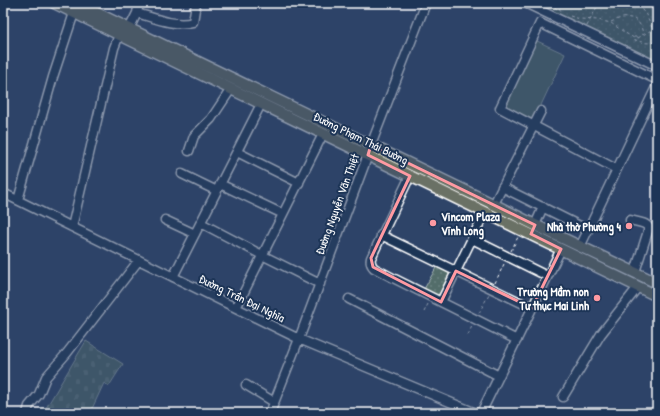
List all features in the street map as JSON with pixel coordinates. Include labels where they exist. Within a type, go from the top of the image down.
[{"type":"main road","name":"Đường Phạm Thái Bường","points":[[54,3],[75,8],[129,29],[264,99],[369,150],[494,204],[561,249],[657,296]]},
{"type":"main road","name":"Đường Phạm Thái Bường","points":[[75,8],[119,34],[231,89],[264,99],[323,134],[369,150],[410,176],[485,212],[580,247],[657,283]]},
{"type":"street","points":[[129,29],[139,3]]},
{"type":"street","points":[[136,13],[174,23],[187,24],[193,22],[196,3]]},
{"type":"street","name":"Đường Nguyễn Văn Thiệt","points":[[270,413],[426,3]]},
{"type":"street","points":[[525,3],[657,66]]},
{"type":"street","points":[[18,200],[53,77],[75,8]]},
{"type":"street","points":[[616,169],[500,108],[540,23],[657,80]]},
{"type":"street","points":[[72,227],[114,48],[119,34]]},
{"type":"street","points":[[580,247],[657,85]]},
{"type":"street","points":[[189,151],[196,138],[231,89]]},
{"type":"street","points":[[173,277],[264,99]]},
{"type":"street","points":[[494,204],[541,111]]},
{"type":"street","points":[[236,308],[323,134]]},
{"type":"street","points":[[236,152],[299,183]]},
{"type":"street","points":[[182,174],[283,214]]},
{"type":"street","points":[[410,176],[381,235],[371,259],[372,266],[517,340]]},
{"type":"street","points":[[502,187],[588,230]]},
{"type":"street","name":"Đường Trần Đại Nghĩa","points":[[3,193],[299,339],[476,413]]},
{"type":"street","points":[[533,230],[542,207]]},
{"type":"street","points":[[441,302],[485,212]]},
{"type":"street","points":[[165,220],[195,234]]},
{"type":"street","points":[[630,220],[645,224],[649,228],[635,272]]},
{"type":"street","points":[[200,223],[320,284]]},
{"type":"street","points":[[381,235],[532,308]]},
{"type":"street","points":[[472,239],[548,276]]},
{"type":"street","points":[[481,413],[561,249]]},
{"type":"street","points":[[27,413],[29,406],[39,394],[46,377],[139,260]]},
{"type":"street","points":[[563,397],[601,334],[638,287]]},
{"type":"street","points":[[349,299],[499,376]]},
{"type":"street","points":[[246,385],[274,402]]},
{"type":"path","points":[[550,3],[562,13],[556,3]]},
{"type":"path","points":[[584,31],[599,3]]},
{"type":"path","points":[[632,3],[639,6],[646,15],[657,38]]},
{"type":"path","points":[[570,16],[580,19],[601,20],[611,23],[634,38],[634,40],[642,42],[657,42]]},
{"type":"path","points":[[611,23],[622,18],[634,19],[638,21],[641,26],[643,35]]},
{"type":"path","points":[[634,38],[636,36],[638,38],[653,29]]},
{"type":"path","points":[[424,312],[431,297]]},
{"type":"highlighted area","points":[[371,145],[535,225],[531,234],[561,249],[532,308],[456,271],[441,302],[373,267],[371,258],[410,176],[368,155]]},
{"type":"green space","points":[[531,3],[657,3],[657,62]]},
{"type":"green space","points":[[535,40],[565,54],[534,120],[503,105]]},
{"type":"green space","points":[[437,266],[450,273],[437,298],[423,291]]},
{"type":"green space","points":[[86,341],[123,364],[109,386],[104,383],[90,413],[43,413]]},
{"type":"place","name":"Vincom Plaza Vĩnh Long","points":[[433,223]]},
{"type":"place","name":"Nhà thờ Phường 4","points":[[629,226]]},
{"type":"place","name":"Trường Mầm non Tư thục Mai Linh","points":[[597,298]]}]
